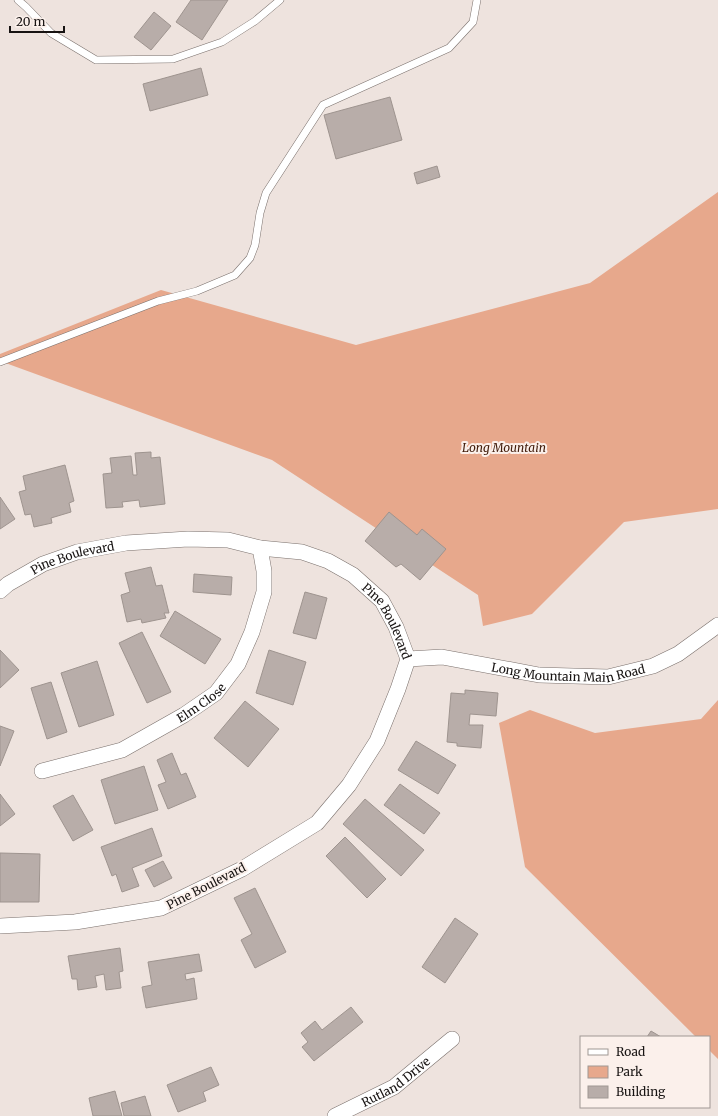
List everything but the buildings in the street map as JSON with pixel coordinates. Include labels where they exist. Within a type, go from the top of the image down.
[{"type":"street","name":"Pine Boulevard","points":[[0,591],[8,584],[43,564],[77,552],[126,543],[188,539],[228,540],[260,548],[302,552],[328,560],[353,575],[382,601],[396,627],[408,659],[398,689],[377,741],[349,785],[317,822],[242,868],[161,908],[75,922],[0,926]]},
{"type":"street","name":"Elm Close","points":[[42,771],[122,750],[184,715],[216,693],[238,664],[252,632],[264,592],[264,571],[260,548]]},
{"type":"street","name":"Long Mountain Main Road","points":[[408,659],[442,657],[539,675],[608,677],[653,666],[678,654],[718,625]]},
{"type":"street","name":"Rutland Drive","points":[[335,1116],[394,1087],[452,1039]]},
{"type":"lane","points":[[18,0],[51,34],[96,60],[173,59],[222,42],[255,21],[280,0]]},
{"type":"lane","points":[[0,362],[158,301],[198,291],[235,275],[250,258],[255,245],[260,213],[266,193],[323,105],[449,48],[473,22],[477,0]]},
{"type":"green space","name":"Long Mountain","points":[[718,192],[718,509],[624,522],[532,614],[483,626],[478,595],[272,460],[0,361],[0,354],[161,290],[356,345],[590,283]]},
{"type":"green space","points":[[718,700],[718,1059],[710,1051],[710,1036],[695,1036],[525,867],[499,723],[530,710],[595,733],[701,719]]}]
